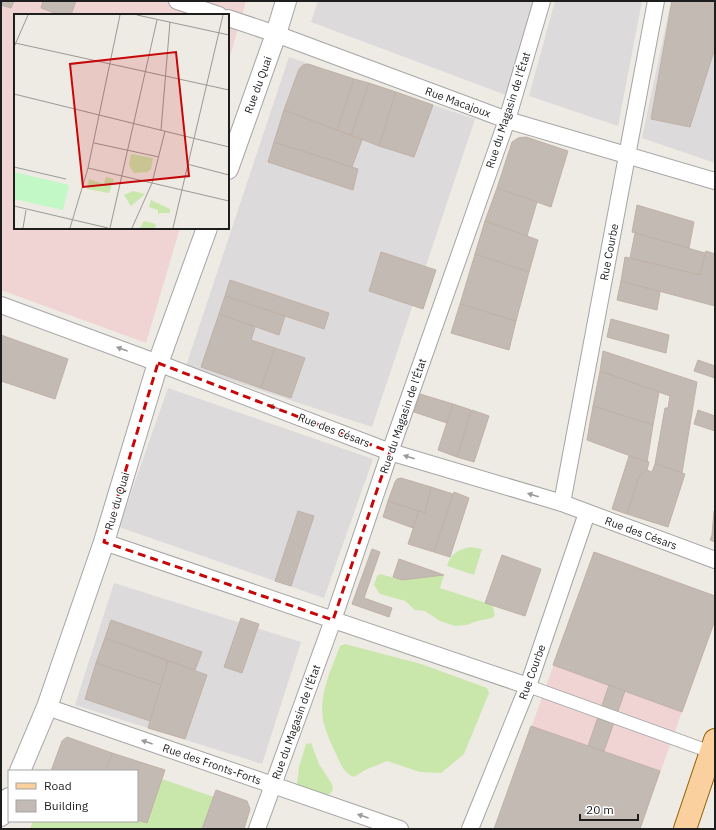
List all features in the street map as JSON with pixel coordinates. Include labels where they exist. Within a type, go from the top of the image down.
[{"type":"main road","points":[[685,829],[714,748]]},
{"type":"street","points":[[177,1],[215,14]]},
{"type":"street","name":"Rue du Quai","points":[[229,166],[276,34],[286,1]]},
{"type":"street","name":"Rue du Magasin de l'État","points":[[257,829],[333,620],[390,452],[507,120],[542,1]]},
{"type":"street","name":"Rue Courbe","points":[[562,503],[656,1]]},
{"type":"street","name":"Rue Macajoux","points":[[229,18],[276,34],[507,120],[715,181]]},
{"type":"street","name":"Rue du Quai","points":[[20,770],[47,707],[104,542],[158,363],[207,229]]},
{"type":"street","name":"Rue des Césars","points":[[1,305],[158,363],[390,452],[562,503],[715,560]]},
{"type":"street","name":"Rue Courbe","points":[[470,829],[528,686],[587,513]]},
{"type":"street","points":[[104,542],[714,748]]},
{"type":"street","name":"Rue des Fronts-Forts","points":[[47,707],[400,829]]},
{"type":"street","points":[[1,816],[8,800]]},
{"type":"highlighted area","points":[[158,363],[390,452],[333,620],[104,542]]},
{"type":"shaded area","points":[[1,1],[246,1],[229,60],[229,14],[14,14],[14,229],[180,229],[146,343],[1,290]]},
{"type":"shaded area","points":[[318,1],[535,1],[506,95],[311,22]]},
{"type":"shaded area","points":[[555,1],[642,1],[618,126],[529,96]]},
{"type":"shaded area","points":[[671,1],[715,1],[715,163],[642,138]]},
{"type":"shaded area","points":[[289,57],[475,119],[372,427],[186,366]]},
{"type":"shaded area","points":[[168,388],[373,459],[324,598],[119,527]]},
{"type":"shaded area","points":[[594,552],[715,596],[715,620],[640,829],[495,829]]},
{"type":"shaded area","points":[[114,583],[301,642],[262,764],[75,705]]},
{"type":"green space","points":[[470,547],[482,549],[474,575],[447,566],[450,558],[455,553]]},
{"type":"green space","points":[[380,574],[402,580],[444,575],[440,588],[492,605],[495,615],[492,618],[466,625],[455,626],[440,621],[425,611],[415,610],[405,601],[380,594],[374,585],[377,576]]},
{"type":"green space","points":[[345,644],[421,664],[487,688],[489,693],[464,754],[441,773],[420,772],[387,761],[365,770],[354,777],[345,771],[324,724],[322,704],[329,674],[340,646]]},
{"type":"green space","points":[[311,743],[319,764],[332,784],[333,789],[330,794],[326,795],[297,785],[299,767],[306,744]]},
{"type":"green space","points":[[162,779],[214,797],[202,829],[30,829],[33,822],[138,822],[138,820],[147,823]]},
{"type":"building","points":[[1,1],[14,1],[11,8],[1,5]]},
{"type":"building","points":[[43,1],[76,1],[71,14],[57,14],[41,8]]},
{"type":"building","points":[[672,1],[715,1],[715,48],[690,127],[651,119]]},
{"type":"building","points":[[308,64],[354,79],[337,130],[284,110],[299,69],[303,65]]},
{"type":"building","points":[[354,79],[369,83],[351,135],[337,130]]},
{"type":"building","points":[[369,83],[396,92],[379,146],[351,135]]},
{"type":"building","points":[[396,92],[433,105],[414,157],[379,146]]},
{"type":"building","points":[[284,110],[362,140],[352,167],[274,142]]},
{"type":"building","points":[[526,137],[568,151],[551,207],[497,188],[512,142],[518,138]]},
{"type":"building","points":[[274,142],[358,169],[353,190],[268,162]]},
{"type":"building","points":[[497,188],[537,202],[527,236],[485,221]]},
{"type":"building","points":[[637,205],[694,222],[689,248],[632,232]]},
{"type":"building","points":[[485,221],[538,240],[529,272],[475,254]]},
{"type":"building","points":[[635,233],[705,253],[700,275],[630,258]]},
{"type":"building","points":[[706,251],[715,254],[715,306],[621,281],[625,257],[700,275]]},
{"type":"building","points":[[381,252],[436,270],[423,309],[369,291]]},
{"type":"building","points":[[475,254],[529,272],[516,321],[460,304]]},
{"type":"building","points":[[230,280],[329,313],[324,329],[225,296]]},
{"type":"building","points":[[621,281],[660,292],[657,310],[617,300]]},
{"type":"building","points":[[225,296],[285,316],[279,335],[219,314]]},
{"type":"building","points":[[460,304],[516,321],[509,350],[451,333]]},
{"type":"building","points":[[219,314],[255,327],[251,340],[275,348],[261,388],[201,367]]},
{"type":"building","points":[[611,319],[669,335],[666,353],[607,337]]},
{"type":"building","points":[[1,335],[68,359],[55,399],[1,381]]},
{"type":"building","points":[[275,348],[305,358],[291,398],[261,388]]},
{"type":"building","points":[[603,351],[697,382],[682,473],[655,464],[665,408],[668,408],[670,396],[600,371]]},
{"type":"building","points":[[698,360],[715,366],[715,378],[694,371]]},
{"type":"building","points":[[600,371],[659,392],[653,425],[593,406]]},
{"type":"building","points":[[420,394],[453,404],[447,423],[414,412]]},
{"type":"building","points":[[453,404],[471,410],[457,457],[438,450]]},
{"type":"building","points":[[593,406],[653,425],[647,462],[587,440]]},
{"type":"building","points":[[472,410],[489,416],[474,462],[457,457]]},
{"type":"building","points":[[698,410],[715,416],[715,431],[694,424]]},
{"type":"building","points":[[629,456],[649,462],[647,470],[639,476],[627,514],[612,509]]},
{"type":"building","points":[[655,464],[685,474],[668,527],[627,514],[639,476],[647,470],[652,472]]},
{"type":"building","points":[[401,478],[431,487],[425,513],[388,501],[395,482],[397,479]]},
{"type":"building","points":[[431,487],[453,494],[434,552],[408,544],[419,511],[425,513]]},
{"type":"building","points":[[454,492],[469,498],[450,557],[434,552]]},
{"type":"building","points":[[388,501],[419,511],[413,528],[383,517]]},
{"type":"building","points":[[298,511],[314,516],[291,586],[275,581]]},
{"type":"building","points":[[714,511],[715,542],[710,540],[712,535]]},
{"type":"building","points":[[372,549],[380,552],[364,598],[392,608],[389,617],[352,604]]},
{"type":"building","points":[[594,552],[715,596],[715,620],[682,712],[553,665]]},
{"type":"building","points":[[502,555],[541,569],[525,616],[485,603]]},
{"type":"building","points":[[399,559],[444,575],[402,580],[393,577]]},
{"type":"building","points":[[241,618],[259,624],[242,673],[224,667]]},
{"type":"building","points":[[111,620],[202,652],[195,670],[105,638]]},
{"type":"building","points":[[105,638],[168,661],[161,685],[96,663]]},
{"type":"building","points":[[168,661],[207,675],[185,739],[148,728]]},
{"type":"building","points":[[96,663],[161,685],[150,721],[85,699]]},
{"type":"building","points":[[609,685],[625,691],[604,751],[588,746]]},
{"type":"building","points":[[531,726],[660,771],[640,829],[494,829]]},
{"type":"building","points":[[67,737],[112,753],[106,770],[51,770],[62,741]]},
{"type":"building","points":[[112,753],[165,770],[147,823],[138,820],[138,770],[106,770]]},
{"type":"building","points":[[216,790],[247,801],[250,809],[244,829],[202,829]]}]
